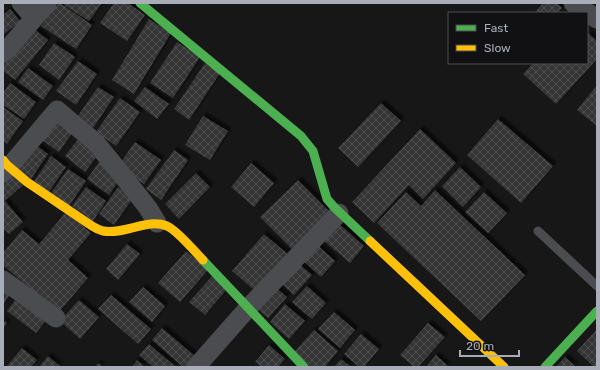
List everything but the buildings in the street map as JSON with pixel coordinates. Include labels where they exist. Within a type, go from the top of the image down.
[{"type":"street","points":[[21,3],[34,18]]},
{"type":"street","points":[[3,52],[47,3]]},
{"type":"street","points":[[140,3],[301,136],[313,151],[327,199],[339,213],[504,367]]},
{"type":"street","points":[[573,3],[586,12]]},
{"type":"street","points":[[588,14],[597,20]]},
{"type":"street","points":[[157,223],[148,208],[96,143],[57,110],[5,167],[92,226],[103,231],[116,231],[157,223],[169,227],[183,239],[304,367]]},
{"type":"street","points":[[196,367],[248,308],[339,213]]},
{"type":"street","points":[[3,280],[56,318]]},
{"type":"street","points":[[545,367],[597,311]]},
{"type":"lane","points":[[538,231],[597,286]]},
{"type":"traffic: fast","points":[[140,3],[301,136],[313,151],[327,199],[370,241]]},
{"type":"traffic: fast","points":[[203,260],[304,367]]},
{"type":"traffic: fast","points":[[545,367],[597,311]]},
{"type":"traffic: slow","points":[[3,160],[27,182],[95,227],[103,231],[111,232],[152,224],[167,226],[181,237],[203,260]]},
{"type":"traffic: slow","points":[[370,241],[504,367]]}]
